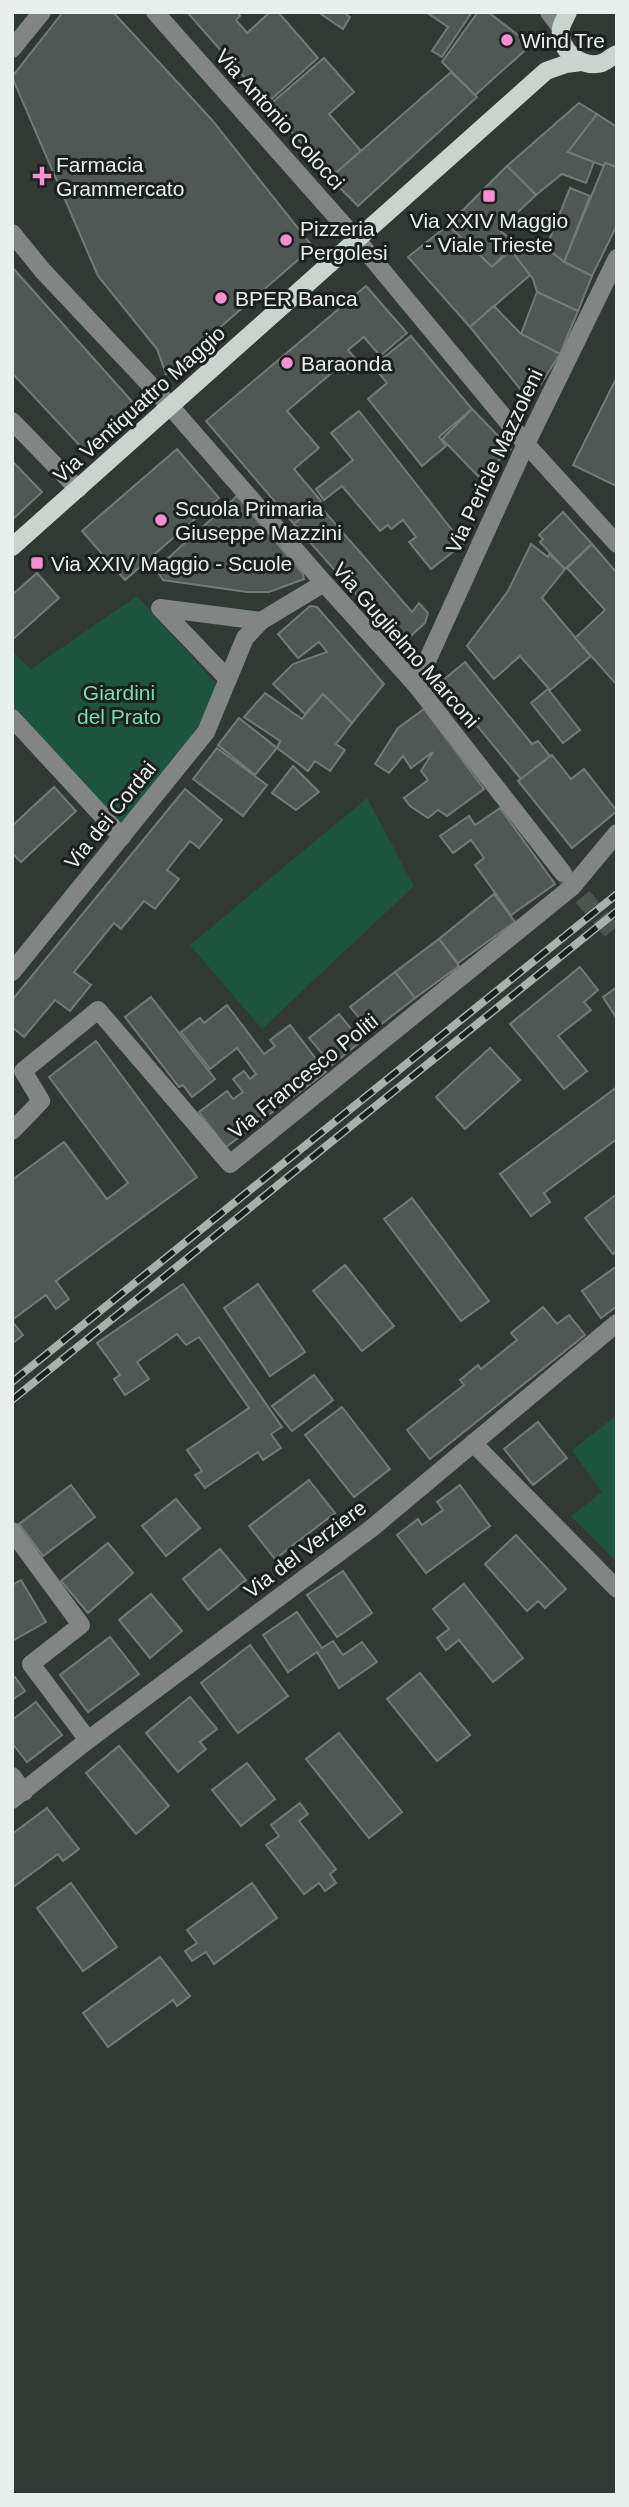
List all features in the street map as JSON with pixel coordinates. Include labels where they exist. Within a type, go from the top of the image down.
[{"type":"main road","name":"Via Ventiquattro Maggio","points":[[546,71],[564,27]]},
{"type":"main road","points":[[564,27],[569,53],[581,62]]},
{"type":"main road","name":"Via Ventiquattro Maggio","points":[[12,547],[546,71],[566,64],[591,64],[612,60]]},
{"type":"street","points":[[12,49],[42,12]]},
{"type":"street","name":"Via Antonio Colocci","points":[[155,12],[357,240],[526,444],[617,544]]},
{"type":"street","points":[[550,12],[564,27]]},
{"type":"street","name":"Via Guglielmo Marconi","points":[[12,233],[43,271],[170,406],[415,685],[568,880]]},
{"type":"street","name":"Via Pericle Mazzoleni","points":[[415,685],[526,444],[617,258]]},
{"type":"street","points":[[12,421],[78,489]]},
{"type":"street","name":"Via dei Cordai","points":[[12,972],[206,732],[245,638],[261,621],[324,583]]},
{"type":"street","points":[[228,679],[160,608],[261,621]]},
{"type":"street","points":[[12,718],[122,837]]},
{"type":"street","points":[[568,880],[617,833]]},
{"type":"street","name":"Via Francesco Politi","points":[[12,1131],[41,1101],[23,1071],[98,1010],[230,1164],[568,880]]},
{"type":"street","name":"Via del Verziere","points":[[18,1796],[88,1740],[372,1528],[617,1323]]},
{"type":"street","points":[[474,1443],[617,1589]]},
{"type":"street","points":[[12,1531],[81,1625],[31,1664],[88,1740]]},
{"type":"street","points":[[12,1776],[18,1796]]},
{"type":"green space","name":"Giardini del Prato","points":[[137,596],[219,687],[202,729],[122,825],[12,707],[12,652],[31,669]]},
{"type":"green space","points":[[367,798],[414,886],[262,1029],[190,945]]},
{"type":"green space","points":[[617,1415],[617,1562],[571,1516],[602,1492],[572,1450]]},
{"type":"building","points":[[63,12],[113,12],[212,120],[313,247],[166,374],[157,349],[98,276],[12,77]]},
{"type":"building","points":[[187,12],[237,12],[240,16],[236,20],[247,33],[270,12],[278,12],[318,58],[267,103]]},
{"type":"building","points":[[318,12],[343,12],[350,17],[343,29]]},
{"type":"building","points":[[426,12],[472,12],[442,57],[432,51],[448,27]]},
{"type":"building","points":[[478,12],[488,12],[531,45],[475,95],[442,62]]},
{"type":"building","points":[[324,58],[354,92],[329,114],[361,151],[332,177],[268,106]]},
{"type":"building","points":[[451,72],[477,97],[358,206],[330,178]]},
{"type":"building","points":[[579,103],[597,114],[568,152],[594,162],[586,183],[562,174],[536,195],[507,166]]},
{"type":"building","points":[[597,114],[617,127],[617,167],[605,163],[604,166],[568,152]]},
{"type":"building","points":[[605,163],[617,167],[617,225],[592,276],[564,262]]},
{"type":"building","points":[[507,166],[536,195],[499,230],[516,243],[492,267],[448,225]]},
{"type":"building","points":[[570,188],[590,196],[564,262],[546,248]]},
{"type":"building","points":[[448,225],[492,267],[511,250],[530,275],[470,327],[408,257]]},
{"type":"building","points":[[535,239],[564,262],[592,276],[578,311],[537,292],[533,279],[511,250]]},
{"type":"building","points":[[12,267],[136,406],[84,450],[12,373]]},
{"type":"building","points":[[366,286],[407,333],[380,356],[364,337],[348,350],[359,363],[348,373],[341,365],[287,411],[319,448],[294,469],[321,501],[294,524],[206,421]]},
{"type":"building","points":[[537,292],[578,311],[560,354],[521,334]]},
{"type":"building","points":[[494,306],[521,334],[560,354],[530,401],[470,327]]},
{"type":"building","points":[[411,336],[472,409],[439,437],[446,446],[422,466],[368,399],[387,383],[373,366]]},
{"type":"building","points":[[617,377],[617,484],[616,486],[573,465]]},
{"type":"building","points":[[472,409],[511,449],[480,478],[442,439]]},
{"type":"building","points":[[359,411],[463,544],[431,569],[409,542],[416,537],[403,520],[391,529],[388,525],[380,531],[342,486],[324,500],[316,489],[353,460],[331,433]]},
{"type":"building","points":[[177,449],[219,498],[125,580],[82,531]]},
{"type":"building","points":[[12,461],[42,492],[12,520]]},
{"type":"building","points":[[237,496],[303,574],[304,579],[269,592],[247,592],[163,580],[156,569]]},
{"type":"building","points":[[318,504],[412,612],[419,603],[428,613],[425,623],[401,645],[294,524]]},
{"type":"building","points":[[563,512],[592,544],[565,569],[540,542],[543,539],[539,535]]},
{"type":"building","points":[[531,544],[548,557],[549,554],[565,569],[542,598],[591,656],[550,690],[520,656],[494,679],[467,646],[508,591]]},
{"type":"building","points":[[592,544],[617,573],[617,685],[575,638],[605,610],[567,568]]},
{"type":"building","points":[[37,573],[59,598],[12,640],[12,595]]},
{"type":"building","points":[[310,606],[317,607],[384,684],[352,723],[323,694],[305,714],[273,684],[293,664],[327,652],[319,642],[298,658],[278,634]]},
{"type":"building","points":[[465,662],[532,744],[538,741],[550,756],[521,779],[441,682]]},
{"type":"building","points":[[548,689],[580,730],[563,743],[531,703]]},
{"type":"building","points":[[265,693],[302,719],[323,694],[352,723],[336,744],[345,750],[330,771],[315,761],[308,771],[277,748],[280,741],[244,717]]},
{"type":"building","points":[[424,709],[484,789],[447,816],[438,810],[428,818],[410,806],[404,798],[428,780],[421,771],[433,752],[411,768],[403,756],[389,773],[375,764],[398,728]]},
{"type":"building","points":[[239,718],[277,748],[255,775],[218,745]]},
{"type":"building","points":[[217,748],[267,785],[243,816],[193,779]]},
{"type":"building","points":[[552,755],[571,779],[584,769],[617,811],[572,848],[518,781]]},
{"type":"building","points":[[293,766],[319,792],[296,810],[272,793]]},
{"type":"building","points":[[54,787],[76,811],[21,862],[12,853],[12,826]]},
{"type":"building","points":[[185,789],[222,820],[199,848],[190,841],[167,870],[179,879],[155,909],[144,901],[121,929],[114,923],[74,972],[91,985],[70,1011],[55,1000],[24,1037],[12,1027],[12,1000]]},
{"type":"building","points":[[500,808],[555,884],[511,915],[475,865],[484,858],[471,840],[453,853],[440,836],[469,816],[475,825]]},
{"type":"building","points":[[494,894],[515,922],[458,963],[439,939]]},
{"type":"building","points":[[439,939],[459,966],[415,998],[395,972]]},
{"type":"building","points":[[580,967],[598,990],[584,1002],[591,1010],[558,1036],[587,1071],[564,1089],[510,1024]]},
{"type":"building","points":[[395,972],[415,998],[371,1032],[350,1007]]},
{"type":"building","points":[[617,987],[617,1019],[603,997]]},
{"type":"building","points":[[151,997],[215,1079],[192,1097],[183,1085],[179,1087],[125,1017]]},
{"type":"building","points":[[227,1005],[264,1054],[275,1046],[270,1040],[290,1025],[326,1072],[226,1147],[199,1112],[227,1091],[233,1099],[243,1092],[233,1079],[244,1071],[250,1079],[256,1074],[237,1048],[210,1069],[181,1032],[200,1018],[204,1023]]},
{"type":"building","points":[[339,1014],[361,1041],[332,1065],[309,1038]]},
{"type":"building","points":[[96,1041],[197,1177],[56,1281],[69,1299],[56,1309],[46,1295],[12,1320],[12,1180],[64,1142],[107,1199],[128,1183],[49,1077]]},
{"type":"building","points":[[490,1048],[520,1080],[465,1129],[436,1097]]},
{"type":"building","points":[[617,1087],[617,1139],[544,1193],[550,1202],[531,1216],[500,1174]]},
{"type":"building","points":[[617,1194],[617,1250],[613,1254],[585,1218]]},
{"type":"building","points":[[412,1198],[489,1301],[461,1321],[384,1219]]},
{"type":"building","points":[[345,1265],[394,1326],[362,1351],[313,1291]]},
{"type":"building","points":[[617,1266],[617,1306],[601,1318],[582,1291]]},
{"type":"building","points":[[183,1284],[282,1427],[271,1434],[281,1448],[263,1460],[258,1452],[205,1488],[195,1475],[202,1471],[187,1450],[249,1408],[199,1337],[186,1345],[177,1334],[137,1362],[149,1379],[125,1395],[114,1379],[120,1375],[97,1343]]},
{"type":"building","points":[[258,1284],[305,1352],[270,1376],[224,1308]]},
{"type":"building","points":[[543,1307],[557,1324],[569,1315],[585,1335],[430,1459],[407,1430],[464,1385],[460,1380],[478,1365],[481,1369],[517,1340],[511,1333]]},
{"type":"building","points":[[12,1321],[23,1335],[12,1344]]},
{"type":"building","points":[[314,1375],[333,1400],[292,1431],[272,1406]]},
{"type":"building","points":[[342,1407],[390,1469],[354,1497],[305,1435]]},
{"type":"building","points":[[538,1422],[567,1458],[533,1485],[504,1449]]},
{"type":"building","points":[[309,1480],[335,1513],[275,1559],[249,1526]]},
{"type":"building","points":[[71,1485],[95,1517],[43,1556],[19,1524]]},
{"type":"building","points":[[460,1485],[490,1526],[426,1573],[397,1535],[418,1519],[422,1525],[443,1510],[437,1502]]},
{"type":"building","points":[[176,1499],[200,1528],[166,1556],[142,1526]]},
{"type":"building","points":[[516,1535],[566,1589],[545,1608],[538,1601],[527,1611],[485,1564]]},
{"type":"building","points":[[108,1543],[133,1573],[88,1613],[61,1581]]},
{"type":"building","points":[[220,1549],[246,1580],[208,1610],[183,1579]]},
{"type":"building","points":[[343,1571],[372,1613],[337,1637],[307,1595]]},
{"type":"building","points":[[21,1580],[46,1622],[12,1641],[12,1585]]},
{"type":"building","points":[[464,1584],[523,1658],[493,1682],[459,1640],[446,1650],[437,1638],[449,1629],[433,1609]]},
{"type":"building","points":[[151,1594],[182,1631],[150,1658],[119,1620]]},
{"type":"building","points":[[297,1612],[322,1648],[333,1641],[343,1655],[362,1642],[377,1662],[339,1688],[317,1652],[288,1672],[263,1635]]},
{"type":"building","points":[[110,1637],[139,1674],[88,1712],[60,1675]]},
{"type":"building","points":[[250,1645],[288,1696],[238,1733],[201,1683]]},
{"type":"building","points":[[420,1673],[470,1735],[437,1761],[387,1699]]},
{"type":"building","points":[[15,1677],[25,1691],[12,1700],[12,1679]]},
{"type":"building","points":[[190,1697],[217,1729],[200,1742],[206,1749],[178,1772],[146,1733]]},
{"type":"building","points":[[36,1702],[62,1735],[27,1762],[12,1743],[12,1720]]},
{"type":"building","points":[[339,1733],[402,1812],[369,1838],[306,1759]]},
{"type":"building","points":[[119,1746],[169,1806],[136,1834],[86,1773]]},
{"type":"building","points":[[247,1763],[275,1799],[241,1826],[212,1790]]},
{"type":"building","points":[[300,1803],[308,1814],[299,1821],[336,1869],[330,1874],[336,1883],[325,1891],[319,1883],[304,1894],[266,1845],[279,1836],[271,1825]]},
{"type":"building","points":[[47,1808],[79,1849],[63,1861],[58,1854],[12,1888],[12,1834]]},
{"type":"building","points":[[71,1883],[117,1947],[83,1971],[37,1908]]},
{"type":"building","points":[[252,1883],[277,1918],[214,1964],[206,1952],[192,1961],[185,1951],[197,1943],[187,1930]]},
{"type":"building","points":[[160,1957],[190,1996],[177,2006],[173,2000],[108,2047],[83,2013]]},
{"type":"tunnel","points":[[565,876],[617,937]]},
{"type":"railway","points":[[12,1382],[617,894]]},
{"type":"railway","points":[[12,1400],[617,911]]},
{"type":"place","name":"Wind Tre","points":[[507,40]]},
{"type":"place","name":"Farmacia Grammercato","points":[[42,176]]},
{"type":"place","name":"Via XXIV Maggio - Viale Trieste","points":[[489,196]]},
{"type":"place","name":"Pizzeria Pergolesi","points":[[286,240]]},
{"type":"place","name":"BPER Banca","points":[[221,298]]},
{"type":"place","name":"Baraonda","points":[[287,363]]},
{"type":"place","name":"Scuola Primaria Giuseppe Mazzini","points":[[161,520]]},
{"type":"place","name":"Via XXIV Maggio - Scuole","points":[[37,563]]}]
